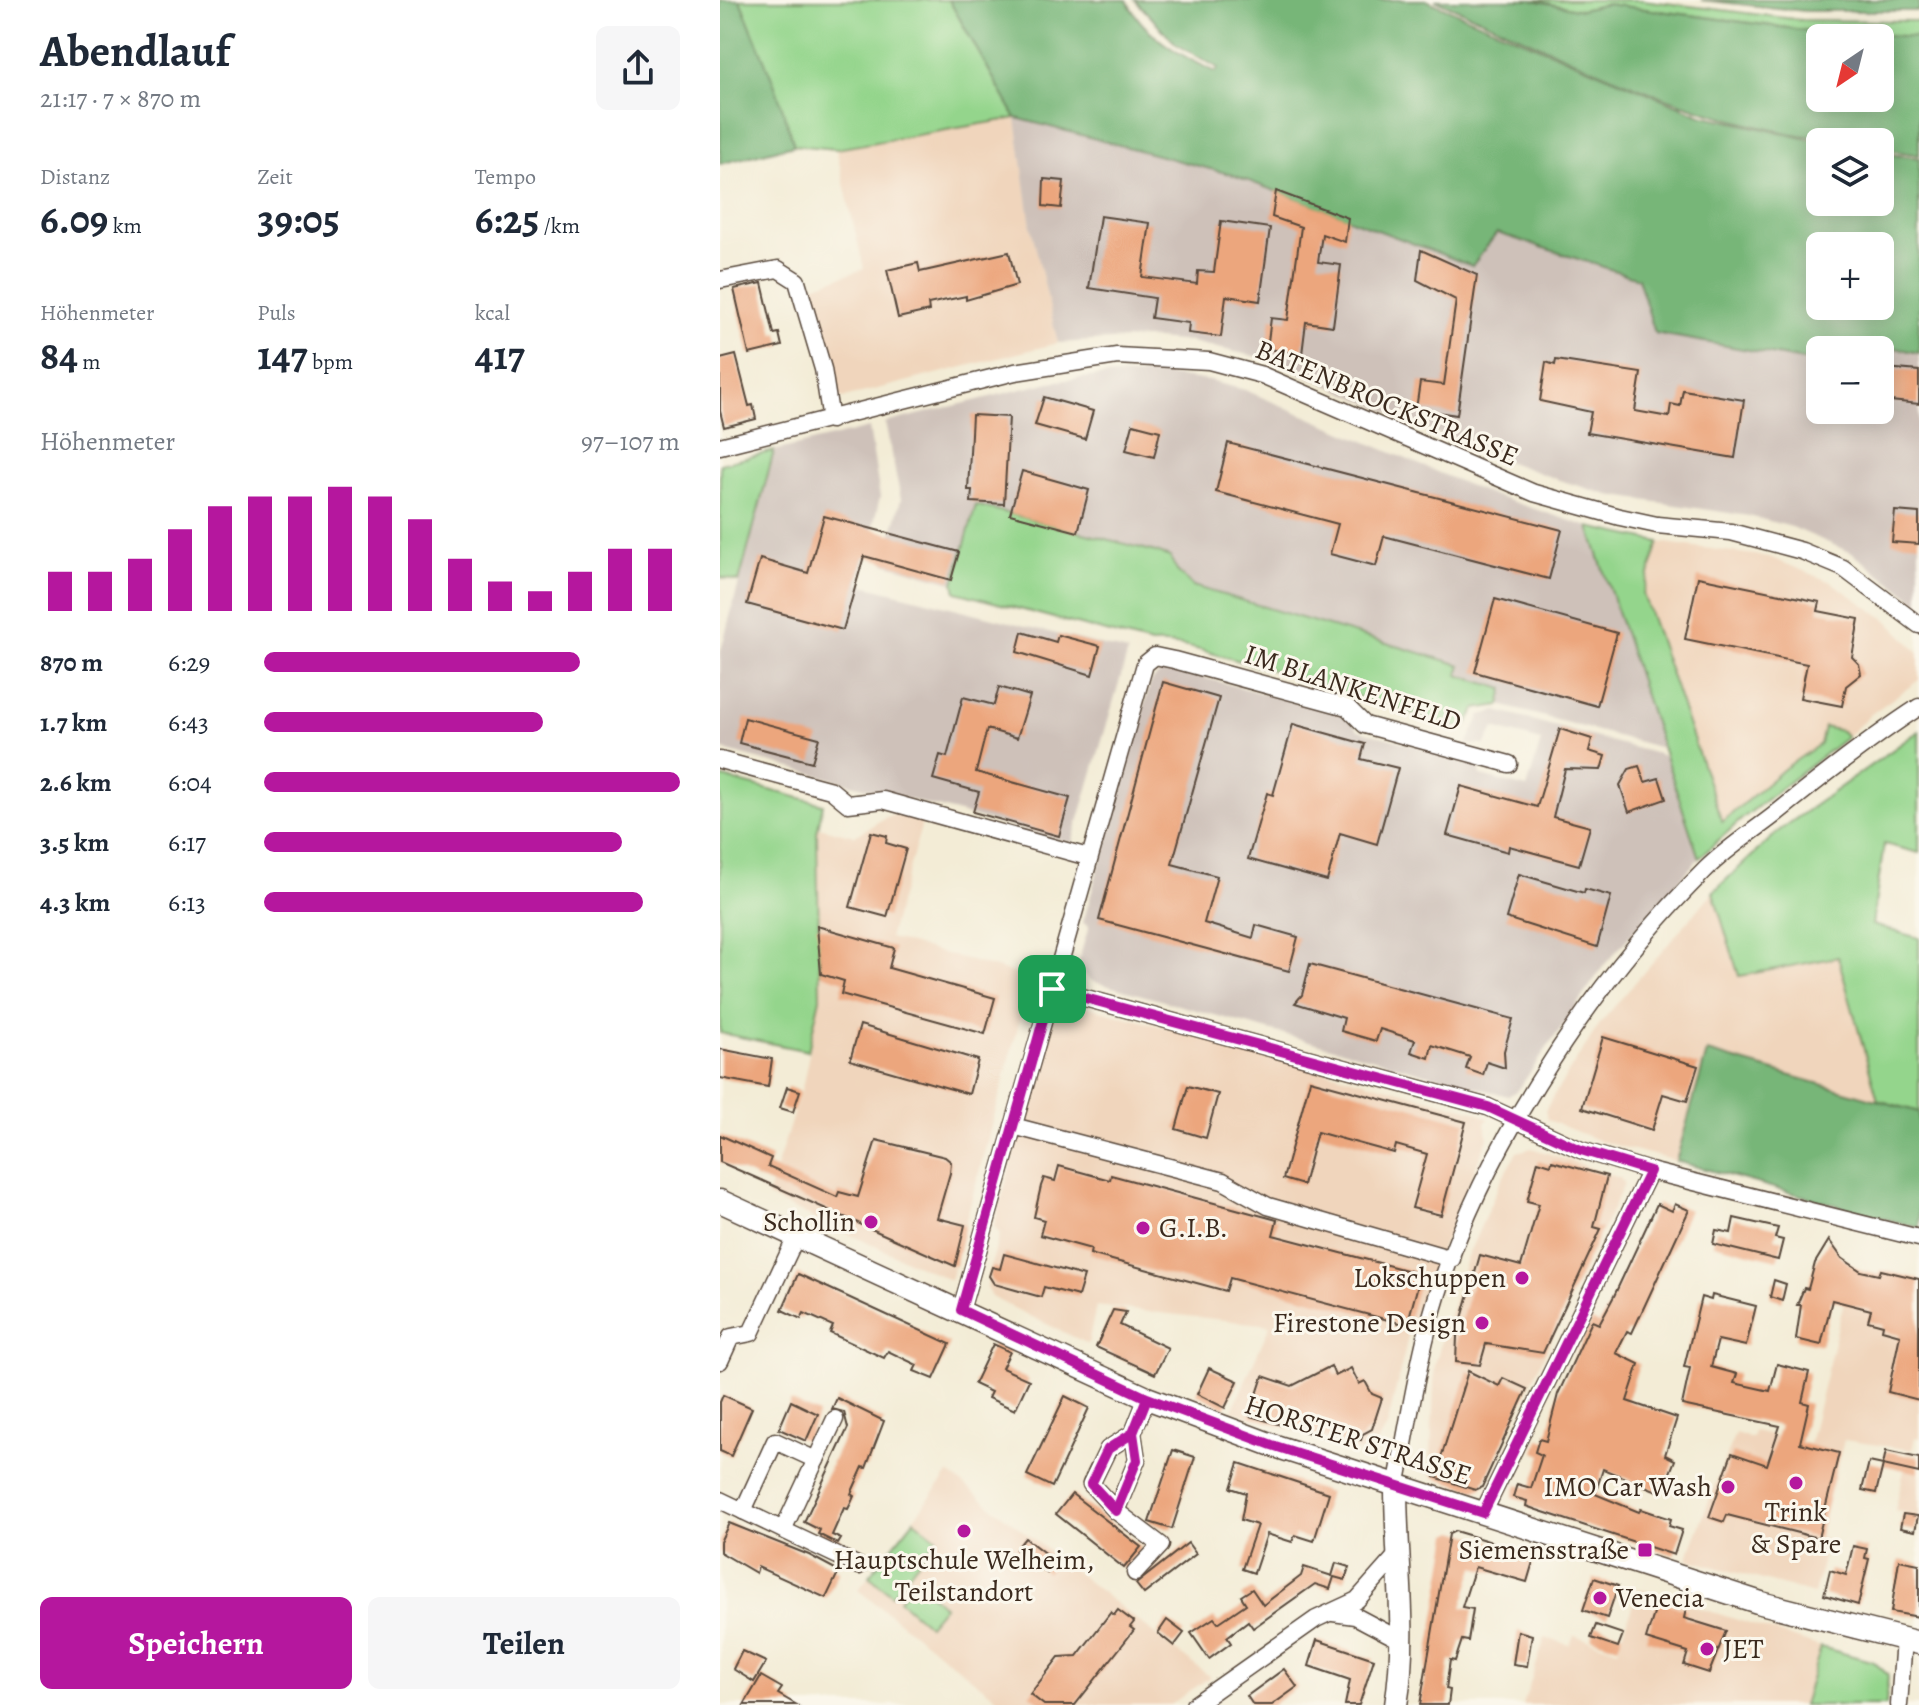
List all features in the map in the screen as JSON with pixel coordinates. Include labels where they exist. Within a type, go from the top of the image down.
[{"type":"main road","name":"HORSTER STRASSE","points":[[720,1201],[1147,1398],[1396,1487],[1761,1603],[1911,1642]]},
{"type":"main road","points":[[1396,1487],[1396,1556],[1404,1642],[1396,1705]]},
{"type":"street","points":[[720,280],[778,269],[797,281],[823,369],[831,420]]},
{"type":"street","name":"BATENBROCKSTRASSE","points":[[720,446],[1015,372],[1117,356],[1209,361],[1262,375],[1534,493],[1632,520],[1731,532],[1802,551],[1843,568],[1919,625]]},
{"type":"street","name":"IM BLANKENFELD","points":[[961,1310],[1145,664],[1155,656],[1347,707],[1365,725],[1509,764]]},
{"type":"street","points":[[1396,1487],[1427,1331],[1473,1203],[1515,1122],[1580,1023],[1641,942],[1708,867],[1842,761],[1919,707]]},
{"type":"street","points":[[720,760],[831,790],[848,804],[883,800],[1088,857]]},
{"type":"street","points":[[1052,989],[1488,1107],[1581,1150],[1650,1171],[1919,1238]]},
{"type":"street","points":[[1013,1126],[1223,1181],[1268,1206],[1452,1259]]},
{"type":"street","points":[[1483,1513],[1650,1171]]},
{"type":"street","points":[[720,1361],[731,1337],[751,1333],[797,1235]]},
{"type":"street","points":[[1116,1511],[1137,1460],[1133,1433],[1147,1398]]},
{"type":"street","points":[[783,1530],[835,1419]]},
{"type":"street","points":[[1133,1433],[1108,1449],[1091,1484],[1116,1511],[1161,1545],[1135,1573]]},
{"type":"street","points":[[743,1511],[775,1441],[816,1460]]},
{"type":"street","points":[[720,1500],[859,1566]]},
{"type":"street","points":[[1194,1705],[1316,1619],[1357,1600],[1396,1556]]},
{"type":"street","points":[[1333,1613],[1355,1616],[1404,1642]]},
{"type":"street","points":[[1899,1705],[1911,1642]]},
{"type":"shaded area","points":[[1016,118],[1031,227],[1058,343],[842,398],[833,390],[808,288],[864,269],[836,149]]},
{"type":"shaded area","points":[[1016,118],[1233,175],[1471,265],[1496,233],[1638,278],[1655,333],[1806,360],[1806,424],[1894,424],[1894,348],[1919,353],[1919,603],[1852,553],[1792,527],[1749,516],[1609,495],[1559,480],[1476,450],[1267,359],[1190,342],[1146,338],[1058,343],[1031,227]]},
{"type":"shaded area","points":[[1157,374],[1210,381],[1245,390],[1486,493],[1589,527],[1662,748],[1500,705],[1503,689],[1458,675],[1460,665],[1193,586],[1177,571],[1170,557],[1156,552],[977,505],[954,583],[884,563],[901,499],[885,423],[1050,382],[1098,376]]},
{"type":"shaded area","points":[[869,428],[880,497],[859,584],[1128,652],[1072,843],[720,749],[720,654],[774,451]]},
{"type":"shaded area","points":[[1659,542],[1769,557],[1831,582],[1887,620],[1919,653],[1919,680],[1871,714],[1847,737],[1845,733],[1820,744],[1785,768],[1722,823],[1643,594]]},
{"type":"shaded area","points":[[1167,668],[1349,716],[1358,730],[1475,762],[1479,765],[1481,776],[1527,788],[1541,741],[1494,728],[1485,745],[1467,744],[1481,715],[1497,711],[1665,756],[1699,858],[1605,964],[1518,1090],[1508,1096],[1091,981],[1077,966],[1089,926],[1083,923],[1151,681]]},
{"type":"shaded area","points":[[902,814],[923,820],[889,938],[1031,978],[950,1280],[767,1197],[803,1084],[820,998],[818,827],[855,836],[886,817]]},
{"type":"shaded area","points":[[1713,892],[1739,975],[1838,957],[1878,1100],[1707,1052],[1676,1161],[1600,1141],[1548,1120],[1545,1111],[1552,1098],[1601,1022]]},
{"type":"shaded area","points":[[1067,1006],[1089,1007],[1474,1111],[1489,1119],[1485,1123],[1488,1138],[1412,1320],[1387,1427],[1375,1446],[1359,1452],[1232,1411],[1270,1325],[1096,1306],[1088,1344],[991,1297],[987,1287],[989,1272],[1000,1234],[994,1226],[1052,1018]]},
{"type":"shaded area","points":[[1532,1148],[1620,1178],[1624,1184],[1482,1488],[1475,1491],[1433,1477],[1430,1472],[1435,1364],[1465,1262],[1501,1180],[1517,1152]]},
{"type":"shaded area","points":[[1852,1269],[1879,1275],[1881,1270],[1919,1279],[1919,1438],[1915,1437],[1912,1450],[1844,1440],[1819,1538],[1828,1540],[1814,1594],[1687,1559],[1735,1433],[1752,1438],[1754,1431],[1809,1444]]},
{"type":"shaded area","points":[[1908,1453],[1919,1456],[1919,1515],[1895,1511]]},
{"type":"shaded area","name":"Hauptschule Welheim, Teilstandort","points":[[949,1473],[1210,1677],[1170,1705],[1006,1705],[858,1590]]},
{"type":"shaded area","points":[[1638,1588],[1821,1647],[1803,1705],[1523,1705],[1545,1638],[1570,1645],[1574,1635],[1618,1650]]},
{"type":"green space","points":[[720,0],[740,0],[777,91],[794,145],[720,164]]},
{"type":"green space","points":[[740,0],[949,0],[1016,118],[836,149],[794,145]]},
{"type":"green space","points":[[949,0],[1127,0],[1153,35],[1216,72],[1218,68],[1176,44],[1135,0],[1426,0],[1701,115],[1806,138],[1806,216],[1894,216],[1894,155],[1919,158],[1919,353],[1894,348],[1894,336],[1806,336],[1806,360],[1655,333],[1638,278],[1497,233],[1472,266],[1233,175],[1016,118]]},
{"type":"green space","points":[[1435,0],[1532,0],[1581,10],[1607,4],[1806,30],[1806,112],[1894,112],[1894,35],[1919,37],[1919,155],[1894,151],[1894,128],[1806,128],[1806,135],[1764,128],[1652,93]]},
{"type":"green space","points":[[1532,0],[1642,0],[1802,20],[1919,21],[1919,37],[1894,35],[1894,24],[1806,24],[1806,30],[1607,4],[1581,10]]},
{"type":"green space","points":[[1701,0],[1919,0],[1919,11],[1805,11]]},
{"type":"green space","points":[[774,451],[739,582],[720,577],[720,464]]},
{"type":"green space","points":[[976,505],[1156,552],[1170,557],[1177,571],[1193,586],[1461,665],[1458,675],[1504,689],[1500,705],[1476,709],[1464,729],[1211,653],[1175,645],[1151,644],[956,592],[954,583]]},
{"type":"green space","points":[[1589,527],[1659,542],[1643,594],[1722,822],[1785,768],[1820,744],[1824,727],[1842,731],[1847,737],[1743,818],[1699,858]]},
{"type":"green space","points":[[1919,731],[1919,853],[1884,844],[1872,925],[1919,938],[1919,1112],[1878,1100],[1838,957],[1739,976],[1713,892],[1780,830]]},
{"type":"green space","points":[[720,777],[823,804],[817,833],[820,998],[808,1051],[720,1033]]},
{"type":"green space","points":[[1707,1052],[1919,1112],[1919,1228],[1676,1161]]},
{"type":"green space","points":[[914,1520],[937,1538],[892,1595],[869,1576]]},
{"type":"green space","points":[[915,1581],[944,1606],[928,1625],[899,1600]]},
{"type":"green space","points":[[1821,1647],[1874,1662],[1888,1675],[1886,1705],[1803,1705]]},
{"type":"building","points":[[1044,179],[1064,181],[1061,208],[1043,206]]},
{"type":"building","points":[[1276,191],[1348,218],[1345,242],[1322,234],[1318,262],[1341,265],[1333,326],[1306,322],[1302,354],[1267,349],[1271,318],[1288,320],[1301,227],[1272,217]]},
{"type":"building","points":[[1100,216],[1150,223],[1142,277],[1197,284],[1198,271],[1214,272],[1221,221],[1270,228],[1260,301],[1226,296],[1221,337],[1188,333],[1189,323],[1151,318],[1154,298],[1089,288]]},
{"type":"building","points":[[1421,250],[1477,275],[1457,415],[1416,409],[1420,382],[1444,385],[1456,300],[1417,280]]},
{"type":"building","points":[[1009,252],[1017,285],[966,300],[966,296],[928,304],[929,311],[898,318],[887,270],[918,263],[920,272]]},
{"type":"building","points":[[762,283],[774,334],[779,333],[782,346],[749,354],[734,289]]},
{"type":"building","points":[[736,355],[749,406],[753,405],[756,419],[724,427],[720,411],[720,359]]},
{"type":"building","points":[[1556,360],[1641,373],[1635,411],[1669,417],[1671,404],[1680,406],[1683,390],[1744,400],[1735,458],[1587,433],[1591,412],[1540,401],[1546,362],[1555,365]]},
{"type":"building","points":[[1894,369],[1919,371],[1919,404],[1894,401]]},
{"type":"building","points":[[1044,397],[1093,411],[1085,439],[1035,425]]},
{"type":"building","points":[[972,415],[1009,417],[1004,504],[971,502],[972,490],[968,490]]},
{"type":"building","points":[[1133,424],[1160,431],[1154,457],[1126,450]]},
{"type":"building","points":[[1228,443],[1562,530],[1549,579],[1384,536],[1376,566],[1330,554],[1338,524],[1216,492]]},
{"type":"building","points":[[1022,471],[1089,490],[1078,532],[1010,514]]},
{"type":"building","points":[[1895,511],[1919,513],[1919,544],[1892,542]]},
{"type":"building","points":[[824,516],[959,552],[951,580],[864,556],[843,630],[747,604],[760,559],[808,573]]},
{"type":"building","points":[[1698,577],[1820,602],[1818,611],[1859,619],[1852,657],[1859,664],[1861,674],[1846,686],[1842,706],[1800,698],[1807,664],[1685,639]]},
{"type":"building","points":[[1495,599],[1617,633],[1597,706],[1475,672]]},
{"type":"building","points":[[1022,632],[1056,642],[1058,635],[1100,646],[1092,675],[1017,652]]},
{"type":"building","points":[[1163,682],[1219,698],[1172,864],[1217,876],[1204,923],[1253,938],[1256,925],[1298,937],[1289,971],[1099,920]]},
{"type":"building","points":[[999,687],[1030,696],[1017,738],[987,729],[976,772],[1070,798],[1059,836],[973,812],[979,792],[933,779],[940,755],[947,757],[963,697],[994,705]]},
{"type":"building","points":[[745,718],[819,738],[812,762],[739,743]]},
{"type":"building","points":[[1293,724],[1365,744],[1361,759],[1398,768],[1377,844],[1340,833],[1327,881],[1248,859],[1267,793],[1273,795]]},
{"type":"building","points":[[1560,729],[1592,739],[1589,751],[1605,756],[1601,770],[1565,769],[1553,817],[1590,827],[1579,865],[1509,846],[1508,852],[1447,835],[1461,786],[1537,807]]},
{"type":"building","points":[[1639,766],[1645,782],[1659,778],[1666,799],[1629,812],[1620,785],[1629,769]]},
{"type":"building","points":[[871,832],[887,836],[886,843],[906,849],[887,917],[850,907]]},
{"type":"building","points":[[1519,874],[1584,893],[1585,889],[1611,896],[1597,947],[1506,918]]},
{"type":"building","points":[[817,926],[894,948],[889,968],[995,998],[985,1034],[841,994],[844,981],[821,974]]},
{"type":"building","points":[[1310,964],[1513,1019],[1504,1051],[1505,1068],[1487,1062],[1483,1075],[1466,1069],[1470,1057],[1432,1045],[1429,1058],[1411,1052],[1415,1040],[1380,1029],[1376,1041],[1341,1031],[1344,1018],[1295,1003],[1302,995]]},
{"type":"building","points":[[860,1025],[978,1060],[969,1094],[850,1060]]},
{"type":"building","points":[[1603,1037],[1698,1066],[1687,1101],[1663,1094],[1652,1130],[1582,1108]]},
{"type":"building","points":[[720,1049],[772,1059],[768,1087],[720,1078]]},
{"type":"building","points":[[1310,1080],[1466,1122],[1441,1215],[1412,1208],[1427,1154],[1396,1145],[1394,1153],[1317,1132],[1303,1185],[1283,1179]]},
{"type":"building","points":[[1188,1086],[1218,1094],[1206,1138],[1176,1129]]},
{"type":"building","points":[[787,1087],[800,1091],[793,1112],[780,1108]]},
{"type":"building","points":[[720,1135],[771,1158],[768,1166],[837,1197],[839,1192],[858,1197],[876,1140],[945,1157],[951,1162],[950,1173],[937,1218],[965,1225],[955,1266],[720,1162]]},
{"type":"building","points":[[1538,1161],[1551,1165],[1552,1161],[1607,1176],[1594,1227],[1601,1229],[1543,1353],[1486,1344],[1480,1365],[1456,1362],[1457,1336],[1480,1255],[1521,1266],[1539,1204],[1527,1201]]},
{"type":"building","name":"G.I.B.","points":[[1059,1166],[1110,1180],[1111,1175],[1277,1220],[1273,1235],[1421,1274],[1407,1325],[1230,1278],[1226,1291],[1090,1254],[1091,1249],[1040,1235],[1044,1220],[1034,1217],[1041,1186],[1044,1178],[1055,1181]]},
{"type":"building","points":[[1657,1204],[1672,1211],[1675,1204],[1689,1210],[1632,1333],[1627,1331],[1616,1353],[1639,1364],[1627,1401],[1677,1418],[1665,1455],[1675,1460],[1662,1493],[1603,1469],[1595,1494],[1639,1512],[1641,1509],[1671,1519],[1669,1526],[1682,1530],[1674,1555],[1537,1510],[1526,1506],[1527,1501],[1513,1497],[1517,1484],[1531,1488],[1542,1455],[1535,1452],[1539,1439],[1546,1441],[1558,1394],[1592,1321],[1599,1324],[1614,1296]]},
{"type":"building","points":[[1734,1218],[1778,1228],[1775,1238],[1783,1240],[1778,1260],[1713,1244],[1716,1230],[1731,1233]]},
{"type":"building","points":[[1829,1240],[1842,1258],[1861,1271],[1879,1275],[1881,1270],[1919,1279],[1919,1400],[1888,1392],[1900,1335],[1882,1330],[1883,1325],[1868,1321],[1871,1310],[1832,1300],[1821,1345],[1796,1339],[1801,1305],[1797,1305],[1804,1288],[1808,1289],[1815,1263]]},
{"type":"building","points":[[1004,1254],[1084,1276],[1078,1296],[1044,1287],[1041,1297],[994,1284],[989,1276],[992,1267],[1000,1269]]},
{"type":"building","points":[[798,1274],[950,1344],[934,1379],[914,1371],[917,1365],[888,1351],[884,1358],[830,1333],[833,1326],[804,1313],[801,1319],[782,1310]]},
{"type":"building","points":[[1774,1280],[1786,1284],[1782,1301],[1770,1297]]},
{"type":"building","points":[[1712,1295],[1756,1306],[1746,1346],[1718,1340],[1711,1367],[1737,1374],[1734,1383],[1770,1391],[1777,1364],[1809,1372],[1802,1402],[1809,1404],[1800,1443],[1839,1453],[1818,1538],[1727,1515],[1724,1522],[1709,1517],[1732,1453],[1767,1465],[1780,1426],[1682,1405],[1690,1368],[1684,1367],[1701,1297],[1711,1300]]},
{"type":"building","points":[[1113,1310],[1126,1312],[1120,1325],[1168,1348],[1155,1374],[1096,1347]]},
{"type":"building","points":[[993,1344],[1010,1352],[1002,1368],[1029,1380],[1015,1410],[988,1398],[991,1392],[974,1384]]},
{"type":"building","points":[[1331,1366],[1335,1376],[1351,1368],[1359,1384],[1365,1381],[1372,1394],[1382,1398],[1372,1429],[1363,1434],[1361,1440],[1354,1438],[1345,1443],[1250,1416],[1263,1376],[1292,1386]]},
{"type":"building","points":[[1209,1368],[1238,1381],[1225,1408],[1197,1394]]},
{"type":"building","points":[[1468,1371],[1499,1386],[1503,1378],[1527,1389],[1482,1487],[1475,1490],[1435,1477]]},
{"type":"building","points":[[723,1395],[752,1408],[731,1456],[720,1451],[720,1402]]},
{"type":"building","points":[[1065,1396],[1089,1408],[1052,1487],[1027,1475]]},
{"type":"building","points":[[837,1398],[884,1421],[866,1468],[863,1467],[851,1494],[854,1496],[851,1503],[848,1509],[844,1508],[832,1535],[841,1539],[838,1544],[818,1534],[820,1530],[804,1522],[848,1428],[844,1412],[832,1409]]},
{"type":"building","points":[[791,1401],[818,1414],[806,1441],[779,1429]]},
{"type":"building","points":[[1173,1450],[1195,1457],[1172,1529],[1149,1522]]},
{"type":"building","points":[[1886,1451],[1919,1458],[1919,1473],[1883,1465]]},
{"type":"building","points":[[1869,1462],[1883,1465],[1876,1493],[1862,1490]]},
{"type":"building","points":[[1239,1463],[1329,1493],[1314,1541],[1295,1535],[1292,1542],[1267,1534],[1254,1573],[1242,1569],[1257,1525],[1241,1520],[1246,1493],[1231,1488]]},
{"type":"building","points":[[1072,1494],[1141,1547],[1124,1568],[1056,1514]]},
{"type":"building","points":[[1903,1514],[1918,1516],[1915,1531],[1900,1528]]},
{"type":"building","points":[[729,1523],[809,1555],[839,1571],[826,1598],[758,1567],[756,1573],[720,1552],[720,1542]]},
{"type":"building","points":[[1455,1531],[1535,1555],[1527,1582],[1475,1567],[1462,1607],[1473,1609],[1468,1641],[1462,1640],[1455,1661],[1450,1660],[1446,1689],[1450,1690],[1448,1705],[1420,1705],[1449,1534]]},
{"type":"building","points":[[1025,1538],[1056,1562],[1047,1573],[1016,1549]]},
{"type":"building","points":[[1188,1543],[1196,1554],[1144,1594],[1136,1584]]},
{"type":"building","points":[[1853,1546],[1867,1549],[1865,1558],[1869,1559],[1858,1605],[1824,1595],[1830,1570],[1846,1575]]},
{"type":"building","points":[[1899,1560],[1919,1564],[1919,1617],[1891,1612]]},
{"type":"building","points":[[1336,1563],[1349,1567],[1345,1580],[1334,1577],[1330,1589],[1315,1584],[1253,1628],[1248,1621],[1227,1637],[1231,1643],[1209,1659],[1191,1633],[1214,1618],[1218,1623],[1246,1604],[1241,1596],[1252,1589],[1263,1605],[1301,1576],[1304,1567],[1332,1576]]},
{"type":"building","name":"Venecia","points":[[1594,1578],[1618,1586],[1607,1618],[1583,1610]]},
{"type":"building","points":[[1658,1601],[1686,1609],[1684,1618],[1726,1631],[1709,1673],[1684,1665],[1688,1652],[1646,1639]]},
{"type":"building","points":[[1118,1610],[1134,1622],[1130,1627],[1134,1630],[1075,1705],[1044,1705],[1030,1694],[1059,1657],[1077,1656],[1111,1612],[1114,1615]]},
{"type":"building","points":[[1167,1620],[1184,1633],[1174,1646],[1158,1633]]},
{"type":"building","points":[[1596,1625],[1623,1634],[1618,1647],[1591,1638]]},
{"type":"building","points":[[1518,1631],[1532,1635],[1527,1666],[1513,1664]]},
{"type":"building","points":[[1317,1640],[1374,1659],[1359,1705],[1345,1705],[1350,1680],[1309,1666]]},
{"type":"building","points":[[742,1651],[766,1662],[754,1682],[733,1669]]},
{"type":"building","points":[[1284,1669],[1297,1687],[1272,1705],[1253,1705],[1247,1696]]},
{"type":"building","points":[[761,1676],[782,1688],[778,1694],[797,1705],[744,1705]]},
{"type":"place","name":"Schollin","points":[[871,1222]]},
{"type":"place","name":"G.I.B.","points":[[1143,1228]]},
{"type":"place","name":"Lokschuppen","points":[[1522,1278]]},
{"type":"place","name":"Firestone Design","points":[[1482,1323]]},
{"type":"place","name":"Trink & Spare","points":[[1796,1483]]},
{"type":"place","name":"IMO Car Wash","points":[[1728,1487]]},
{"type":"place","name":"Hauptschule Welheim, Teilstandort","points":[[964,1531]]},
{"type":"place","name":"Siemensstraße","points":[[1645,1550]]},
{"type":"place","name":"Venecia","points":[[1600,1598]]},
{"type":"place","name":"JET","points":[[1707,1649]]},
{"type":"route","points":[[1052,989],[961,1310],[1147,1398],[1133,1433],[1108,1449],[1091,1484],[1116,1511],[1137,1460],[1133,1433],[1147,1398],[1272,1445],[1483,1513],[1650,1171],[1581,1150],[1488,1107],[1052,989]]}]
